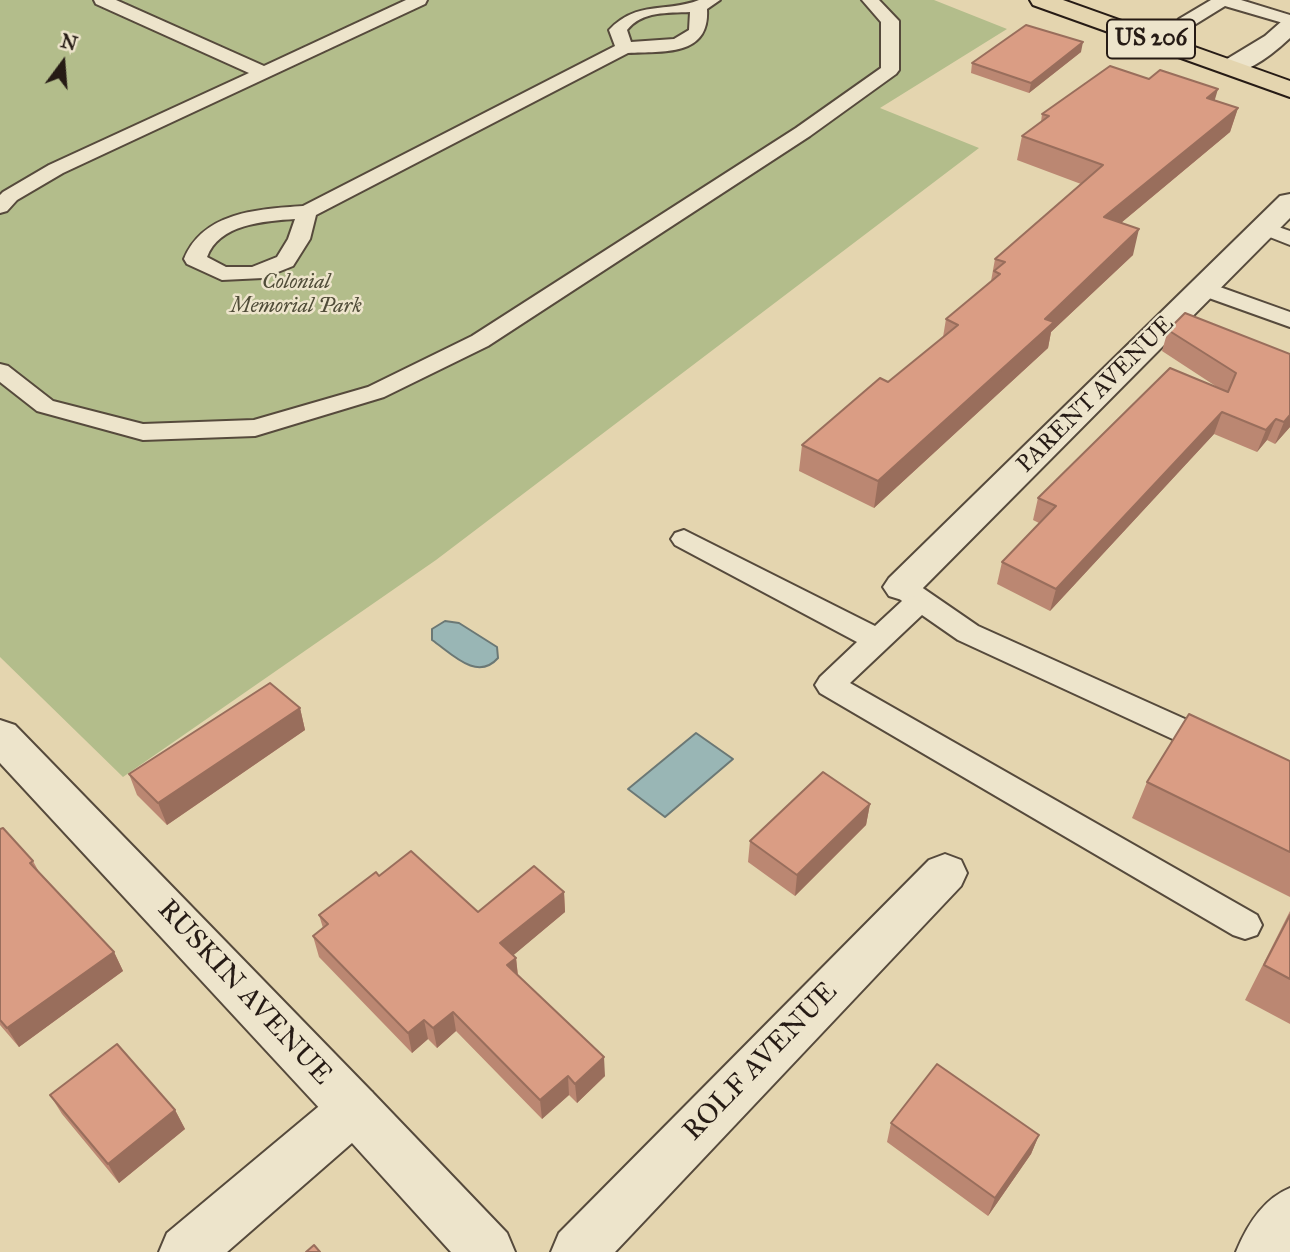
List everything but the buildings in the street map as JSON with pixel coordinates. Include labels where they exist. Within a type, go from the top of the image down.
[{"type":"main road","name":"US 206","points":[[1041,0],[1290,89]]},
{"type":"main road","name":"US 206","points":[[1162,16],[1209,32]]},
{"type":"main road","points":[[1234,40],[1290,61]]},
{"type":"street","points":[[1231,67],[1273,41],[1290,26]]},
{"type":"street","name":"PARENT AVENUE","points":[[911,594],[1203,288],[1277,234],[1290,202]]},
{"type":"street","name":"RUSKIN AVENUE","points":[[0,736],[488,1252]]},
{"type":"street","name":"ROLF AVENUE","points":[[578,1252],[945,873]]},
{"type":"street","points":[[186,1252],[354,1109]]},
{"type":"street","points":[[1263,1252],[1290,1214]]},
{"type":"lane","points":[[102,0],[264,73]]},
{"type":"lane","points":[[0,207],[10,196],[56,169],[419,0]]},
{"type":"lane","points":[[0,371],[46,406],[143,432],[255,428],[376,392],[480,341],[803,132],[890,70],[890,21],[870,0]]},
{"type":"lane","points":[[1185,23],[1223,0],[1290,20]]},
{"type":"lane","points":[[307,212],[299,239],[285,261],[255,273],[222,274],[195,259],[203,240],[231,224],[274,214],[307,212],[624,48],[681,44],[694,37],[705,4],[637,14],[623,21],[618,30],[624,48]]},
{"type":"lane","points":[[1203,288],[1290,320]]},
{"type":"lane","points":[[684,539],[877,640]]},
{"type":"lane","points":[[1240,757],[968,633],[911,594],[877,640],[830,685],[1245,925]]},
{"type":"green space","name":"Colonial Memorial Park","points":[[0,0],[934,0],[1007,29],[880,108],[979,148],[436,560],[123,777],[0,657]]},
{"type":"water","points":[[445,621],[459,623],[497,647],[498,658],[490,665],[481,667],[456,658],[432,640],[432,629]]},
{"type":"water","points":[[696,733],[733,759],[665,817],[628,789]]}]
